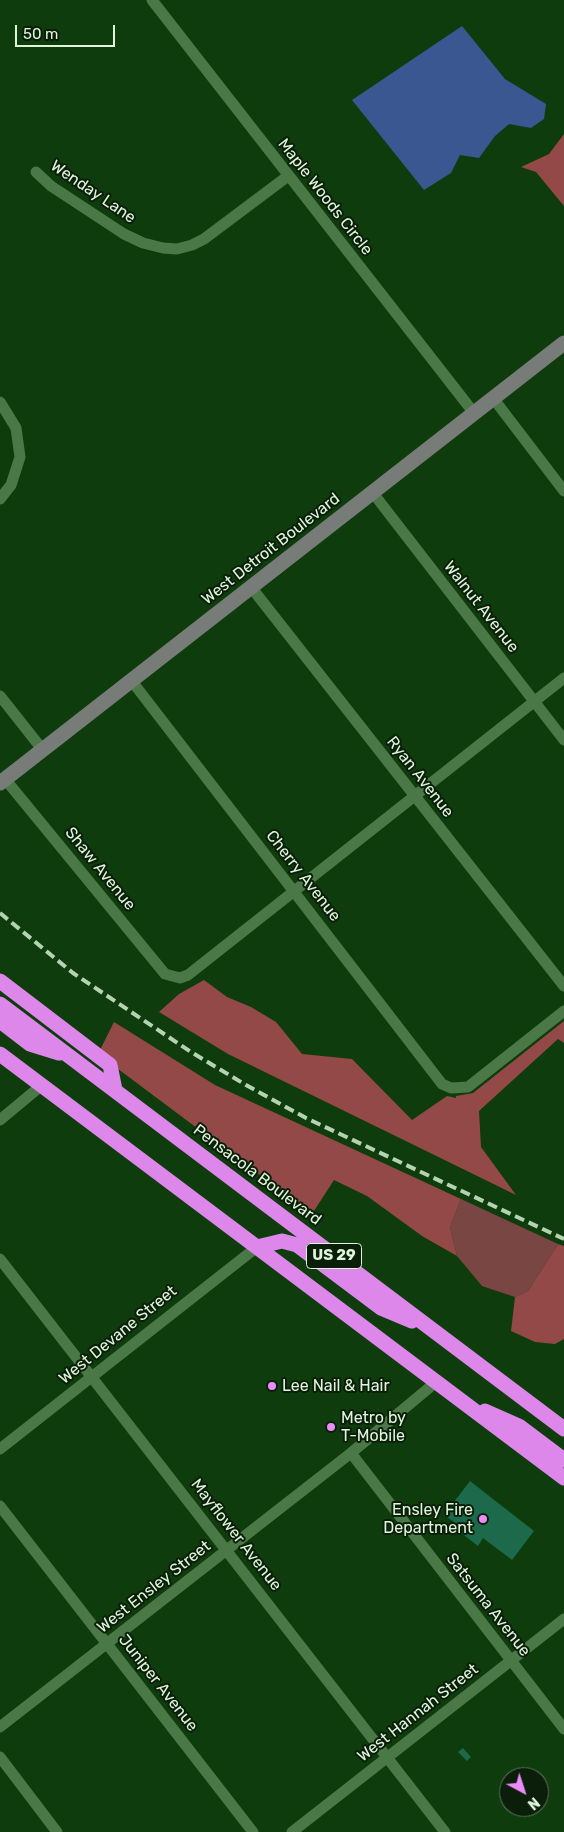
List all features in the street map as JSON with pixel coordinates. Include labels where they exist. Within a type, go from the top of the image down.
[{"type":"highway","points":[[0,981],[110,1065],[116,1090]]},
{"type":"highway","name":"Pensacola Boulevard","points":[[0,1004],[564,1429]]},
{"type":"highway","points":[[0,1021],[30,1044],[70,1056]]},
{"type":"highway","name":"US 29","points":[[0,1054],[564,1478]]},
{"type":"highway","points":[[257,1247],[282,1240],[297,1245],[381,1308],[430,1328]]},
{"type":"highway","points":[[459,1399],[519,1426],[564,1460]]},
{"type":"street","name":"Maple Woods Circle","points":[[155,1],[288,176],[474,414]]},
{"type":"street","name":"Wenday Lane","points":[[36,172],[52,186],[124,234],[143,243],[177,249],[192,246],[204,239],[288,176]]},
{"type":"street","name":"West Detroit Boulevard","points":[[2,781],[564,343]]},
{"type":"street","points":[[493,398],[564,491]]},
{"type":"street","points":[[0,402],[16,428],[20,457],[11,485],[0,499]]},
{"type":"street","name":"Walnut Avenue","points":[[373,492],[564,740]]},
{"type":"street","name":"Ryan Avenue","points":[[251,587],[564,986]]},
{"type":"street","points":[[294,891],[564,678]]},
{"type":"street","name":"Cherry Avenue","points":[[131,680],[442,1084],[451,1088],[468,1086],[564,1011]]},
{"type":"street","points":[[0,696],[42,749]]},
{"type":"street","name":"Shaw Avenue","points":[[2,781],[165,974],[171,977],[180,978],[188,975],[294,891]]},
{"type":"street","points":[[0,1120],[42,1085]]},
{"type":"street","name":"West Devane Street","points":[[0,1449],[257,1247]]},
{"type":"street","name":"Mayflower Avenue","points":[[0,1260],[445,1832]]},
{"type":"street","name":"West Ensley Street","points":[[0,1727],[350,1453],[436,1382]]},
{"type":"street","name":"Satsuma Avenue","points":[[350,1453],[564,1729]]},
{"type":"street","name":"Juniper Avenue","points":[[0,1506],[254,1832]]},
{"type":"street","name":"West Hannah Street","points":[[292,1832],[564,1619]]},
{"type":"street","points":[[0,1757],[57,1832]]},
{"type":"shaded area","points":[[564,134],[564,206],[536,172],[521,167],[549,154]]},
{"type":"shaded area","points":[[204,980],[227,997],[251,1007],[276,1022],[302,1054],[352,1059],[412,1120],[447,1096],[456,1098],[456,1096],[473,1093],[564,1021],[564,1043],[558,1039],[479,1111],[481,1147],[516,1195],[228,1054],[159,1012],[179,994]]},
{"type":"shaded area","points":[[114,1022],[215,1085],[461,1199],[450,1227],[457,1256],[422,1236],[367,1196],[334,1180],[312,1214],[98,1054]]},
{"type":"shaded area","points":[[461,1199],[558,1244],[528,1291],[515,1297],[482,1286],[457,1256],[450,1227]]},
{"type":"shaded area","points":[[558,1244],[564,1246],[564,1339],[555,1344],[535,1342],[511,1331],[515,1297],[528,1291]]},
{"type":"water","points":[[462,26],[505,79],[546,104],[544,119],[531,128],[509,124],[495,136],[479,158],[460,155],[451,173],[424,190],[352,100]]},
{"type":"building","name":"Ensley Fire Department","points":[[470,1481],[534,1531],[512,1560],[483,1538],[478,1546],[452,1526],[454,1522],[444,1515]]},
{"type":"building","points":[[463,1748],[471,1757],[467,1761],[458,1752]]},
{"type":"railway","points":[[0,913],[73,973],[191,1052],[246,1085],[306,1118],[564,1239]]},
{"type":"place","name":"Lee Nail & Hair","points":[[272,1386]]},
{"type":"place","name":"Metro by T-Mobile","points":[[331,1427]]},
{"type":"place","name":"Ensley Fire Department","points":[[483,1519]]}]
